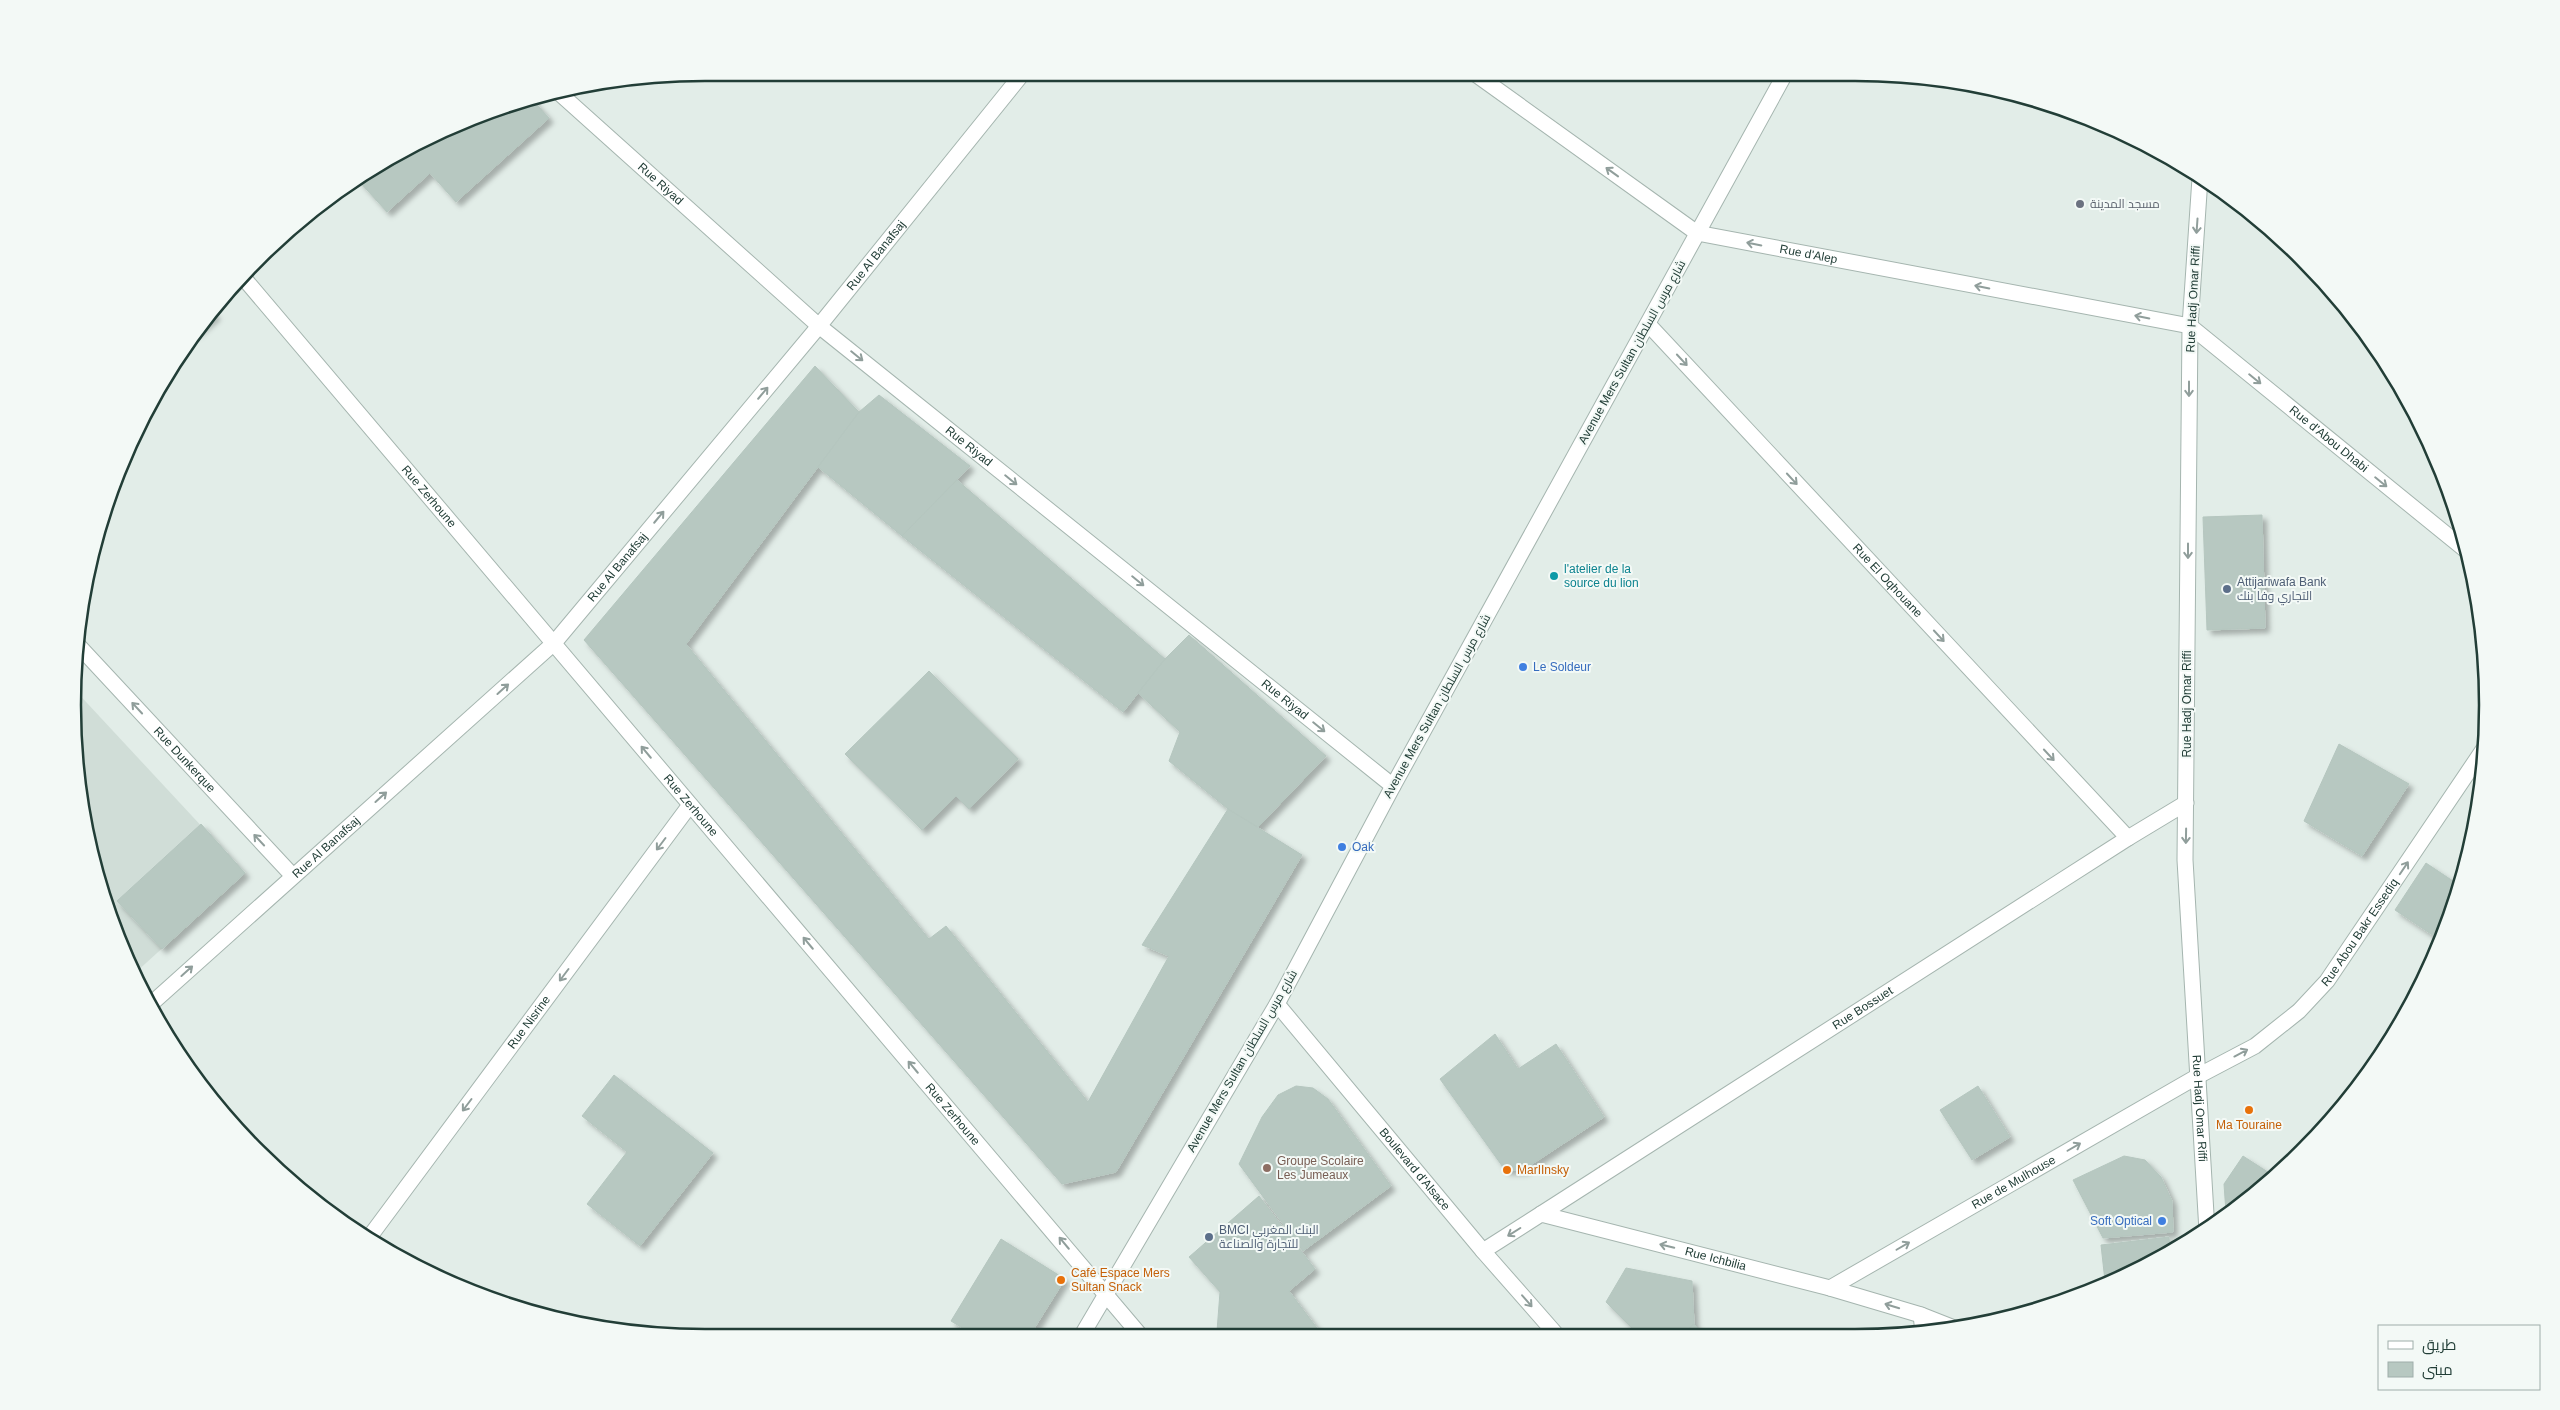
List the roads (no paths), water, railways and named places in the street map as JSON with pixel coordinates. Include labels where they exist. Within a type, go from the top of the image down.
[{"type":"street","name":"Rue Al Banafsaj","points":[[156,1000],[292,875],[554,643],[820,326],[1017,81]]},
{"type":"street","name":"Rue d'Alep","points":[[1485,81],[1697,233],[2190,326]]},
{"type":"street","name":"Avenue Mers Sultan شارع مرس السلطان","points":[[1085,1329],[1277,1004],[1393,786],[1781,81]]},
{"type":"street","name":"Rue Riyad","points":[[565,98],[820,326],[1393,786]]},
{"type":"street","name":"Rue Hadj Omar Riffi","points":[[2200,185],[2190,326],[2185,860],[2206,1221]]},
{"type":"street","name":"Rue Zerhoune","points":[[247,282],[1135,1329]]},
{"type":"street","name":"Rue El Oqhouane","points":[[1648,324],[2128,838]]},
{"type":"street","name":"Rue d'Abou Dhabi","points":[[2190,326],[2457,543]]},
{"type":"street","name":"Rue Dunkerque","points":[[84,652],[292,875]]},
{"type":"street","name":"Rue Abou Bakr Essediq","points":[[2198,1076],[2255,1046],[2299,1012],[2327,981],[2475,761]]},
{"type":"street","name":"Rue Bossuet","points":[[1541,1214],[2128,838],[2186,803]]},
{"type":"street","name":"Rue Nisrine","points":[[373,1233],[690,805]]},
{"type":"street","name":"Boulevard d'Alsace","points":[[1277,1004],[1483,1251],[1551,1329]]},
{"type":"street","name":"Rue de Mulhouse","points":[[1830,1288],[2198,1076]]},
{"type":"street","points":[[1483,1251],[1541,1214]]},
{"type":"street","name":"Rue Ichbilia","points":[[1541,1214],[1830,1288],[1940,1322]]},
{"type":"street","points":[[1921,1315],[1922,1324]]},
{"type":"place","name":"مسجد المدينة","points":[[2080,204]]},
{"type":"place","name":"l'atelier de la source du lion","points":[[1554,576]]},
{"type":"place","name":"Attijariwafa Bank التجاري وفا بنك","points":[[2227,589]]},
{"type":"place","name":"Le Soldeur","points":[[1523,667]]},
{"type":"place","name":"Oak","points":[[1342,847]]},
{"type":"place","name":"Ma Touraine","points":[[2249,1110]]},
{"type":"place","name":"Groupe Scolaire Les Jumeaux","points":[[1267,1168]]},
{"type":"place","name":"MarIInsky","points":[[1507,1170]]},
{"type":"place","name":"Soft Optical","points":[[2162,1221]]},
{"type":"place","name":"BMCI البنك المغربي للتجارة والصناعة","points":[[1209,1237]]},
{"type":"place","name":"Café Espace Mers Sultan Snack","points":[[1061,1280]]}]
